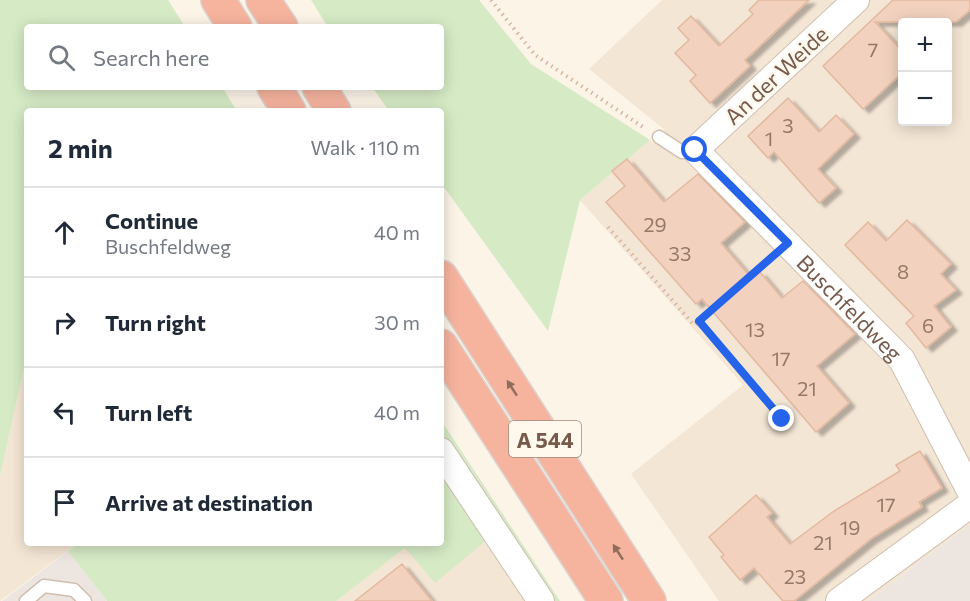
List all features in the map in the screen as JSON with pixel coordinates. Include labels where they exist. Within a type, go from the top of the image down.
[{"type":"highway","points":[[218,0],[233,24]]},
{"type":"highway","points":[[263,0],[278,24]]},
{"type":"highway","points":[[276,90],[287,108]]},
{"type":"highway","points":[[321,90],[332,108]]},
{"type":"highway","name":"A 544","points":[[444,282],[649,601]]},
{"type":"highway","name":"A 544","points":[[444,350],[606,601]]},
{"type":"street","name":"An der Weide","points":[[695,150],[856,0]]},
{"type":"street","name":"Buschfeldweg","points":[[695,150],[902,360],[970,491]]},
{"type":"street","points":[[444,456],[541,601]]},
{"type":"street","points":[[839,601],[970,505]]},
{"type":"lane","points":[[659,137],[682,152],[695,150]]},
{"type":"lane","points":[[26,601],[44,586],[74,590],[85,601]]},
{"type":"path","points":[[491,0],[535,55],[659,137]]},
{"type":"path","points":[[608,227],[694,325],[788,243]]},
{"type":"path","points":[[699,321],[782,419]]},
{"type":"shaded area","points":[[662,0],[970,0],[970,524],[868,601],[719,601],[631,474],[743,385],[580,200],[650,140],[653,143],[665,130],[589,69]]},
{"type":"shaded area","points":[[24,368],[24,546],[74,546],[0,601],[0,476]]},
{"type":"shaded area","points":[[970,524],[970,601],[868,601]]},
{"type":"shaded area","points":[[490,537],[533,601],[336,601],[405,548],[444,546],[444,543]]},
{"type":"shaded area","points":[[68,551],[107,601],[2,601]]},
{"type":"green space","points":[[0,0],[168,0],[183,24],[24,24],[24,90],[224,90],[235,108],[24,108],[24,368],[0,476]]},
{"type":"green space","points":[[311,0],[479,0],[531,64],[650,140],[580,200],[548,331],[444,187],[444,108],[387,108],[374,90],[444,90],[444,24],[326,24]]},
{"type":"green space","points":[[444,425],[560,601],[533,601],[489,538],[435,583],[405,548],[336,601],[107,601],[68,551],[74,546],[444,546]]},
{"type":"building","points":[[759,0],[809,0],[745,60],[750,66],[710,103],[690,81],[696,75],[675,53],[689,40],[678,28],[691,16],[719,46],[753,14],[749,10]]},
{"type":"building","points":[[893,0],[970,0],[970,10],[956,22],[952,22],[952,18],[898,18],[898,22],[875,22],[898,47],[898,77],[863,109],[823,66]]},
{"type":"building","points":[[788,98],[819,132],[836,115],[854,134],[818,169],[836,188],[819,203],[774,152],[768,158],[748,136]]},
{"type":"building","points":[[627,159],[664,202],[698,174],[745,222],[721,243],[752,279],[760,272],[782,298],[803,281],[855,334],[817,366],[849,403],[816,432],[702,299],[696,304],[606,202],[625,186],[612,171]]},
{"type":"building","points":[[907,220],[951,264],[941,274],[956,290],[934,306],[951,327],[926,348],[906,323],[914,316],[845,245],[868,222],[886,241]]},
{"type":"building","points":[[920,451],[942,488],[919,502],[922,507],[872,538],[794,601],[783,601],[754,568],[740,580],[721,557],[724,555],[709,537],[756,495],[772,513],[767,517],[790,544],[834,511],[900,471],[896,465]]},
{"type":"building","points":[[402,564],[432,601],[355,601]]},
{"type":"route","points":[[695,150],[788,243],[699,321],[782,419]]}]
